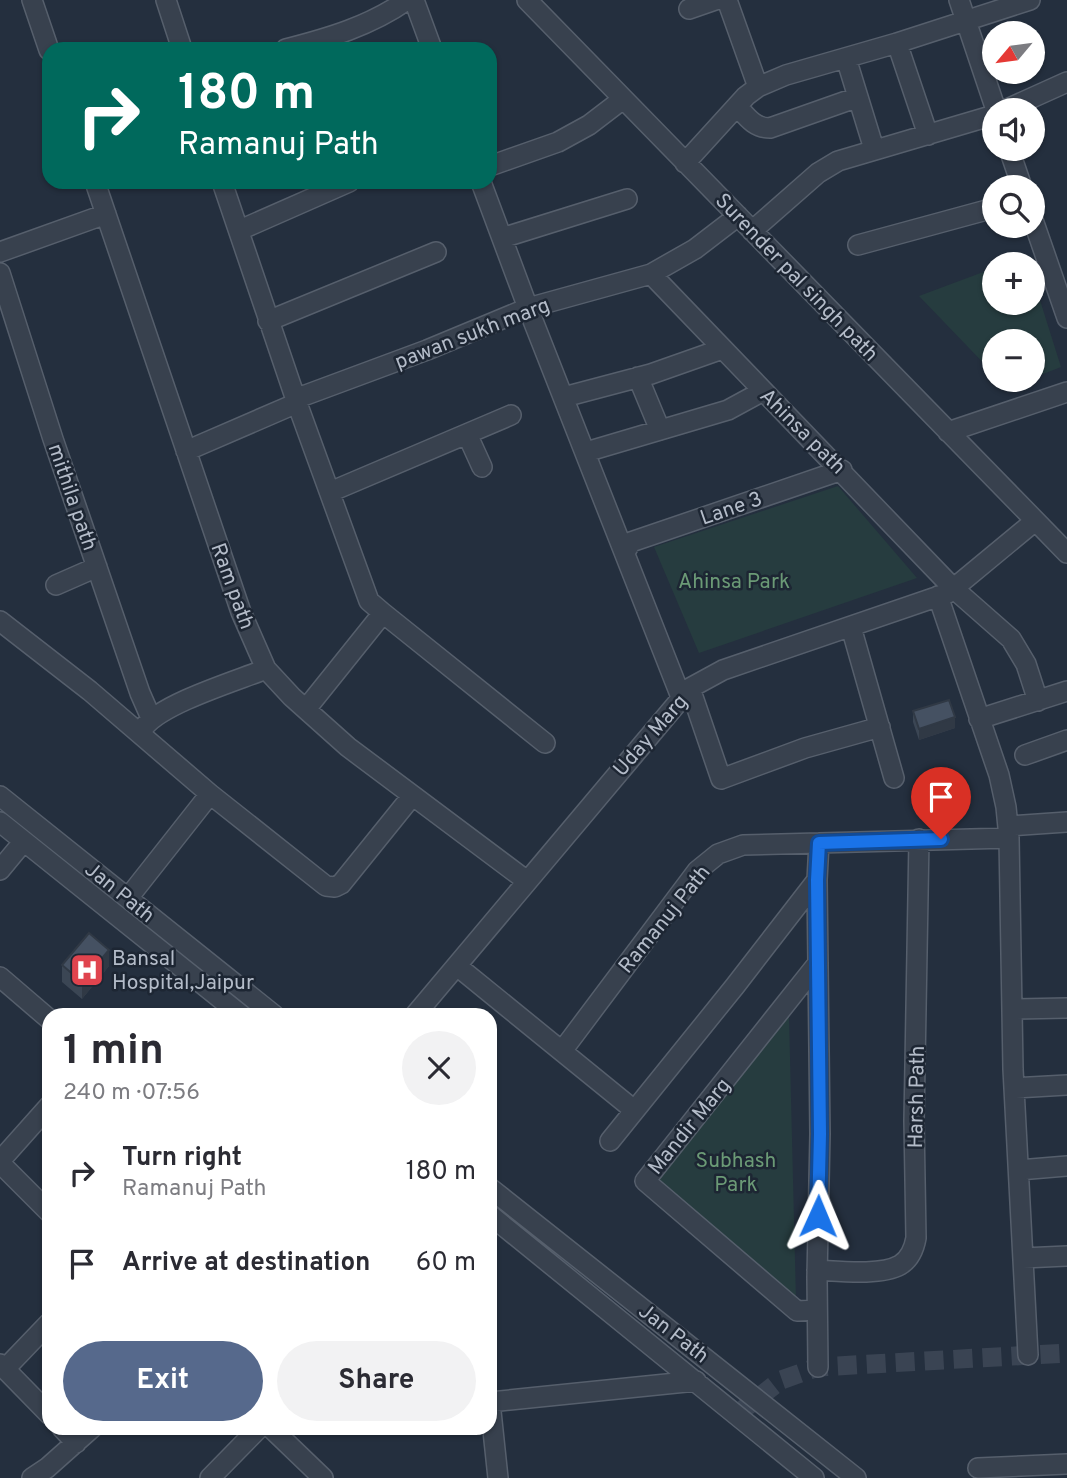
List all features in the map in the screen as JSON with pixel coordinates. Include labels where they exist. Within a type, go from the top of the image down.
[{"type":"street","points":[[32,0],[46,42]]},
{"type":"street","points":[[166,0],[180,42]]},
{"type":"street","points":[[310,42],[355,29],[407,0]]},
{"type":"street","points":[[414,0],[429,42]]},
{"type":"street","name":"Surender pal singh path","points":[[527,0],[1067,554]]},
{"type":"street","points":[[689,9],[715,0]]},
{"type":"street","points":[[727,0],[758,87]]},
{"type":"street","points":[[959,0],[991,98]]},
{"type":"street","points":[[685,163],[758,87],[786,75],[1030,0]]},
{"type":"street","points":[[897,43],[928,135]]},
{"type":"street","points":[[846,58],[874,149]]},
{"type":"street","points":[[1031,98],[1067,82]]},
{"type":"street","points":[[737,106],[753,123],[770,128],[858,97]]},
{"type":"street","points":[[497,164],[558,142],[589,125],[623,99]]},
{"type":"street","points":[[752,231],[818,173],[838,161],[982,116]]},
{"type":"street","name":"Ram path","points":[[97,189],[241,612],[266,669],[348,747],[527,881]]},
{"type":"street","points":[[225,189],[296,401],[369,601],[545,743]]},
{"type":"street","points":[[240,230],[333,189]]},
{"type":"street","points":[[484,189],[625,552],[721,779],[805,748],[880,727]]},
{"type":"street","points":[[502,237],[627,199]]},
{"type":"street","points":[[858,246],[982,211]]},
{"type":"street","points":[[0,251],[106,214]]},
{"type":"street","name":"pawan sukh marg","points":[[186,451],[296,401],[528,308],[651,274],[695,249],[737,216]]},
{"type":"street","points":[[1041,238],[1063,292],[1067,318]]},
{"type":"street","points":[[268,321],[436,252]]},
{"type":"street","name":"mithila path","points":[[0,273],[139,693],[145,726]]},
{"type":"street","name":"Ahinsa path","points":[[651,274],[842,470],[946,592],[1010,639],[1026,664],[1038,701]]},
{"type":"street","points":[[564,397],[638,377],[722,349]]},
{"type":"street","points":[[638,377],[660,430]]},
{"type":"street","points":[[586,452],[728,410],[763,391]]},
{"type":"street","points":[[948,432],[1067,392]]},
{"type":"street","points":[[330,492],[511,415]]},
{"type":"street","points":[[467,434],[482,467]]},
{"type":"street","name":"Lane 3","points":[[625,552],[631,542],[842,470]]},
{"type":"street","name":"Uday Marg","points":[[421,1008],[686,692],[723,670],[946,592],[1035,521]]},
{"type":"street","points":[[56,585],[97,568]]},
{"type":"street","points":[[946,592],[979,719],[999,775],[1008,832],[1014,1088],[1028,1355]]},
{"type":"street","points":[[306,709],[383,613]]},
{"type":"street","points":[[0,621],[90,691],[145,726],[210,794],[326,886],[335,887],[341,884],[412,796]]},
{"type":"street","points":[[850,627],[894,778]]},
{"type":"street","points":[[145,726],[179,704],[266,669]]},
{"type":"street","points":[[979,719],[1067,691]]},
{"type":"street","points":[[1025,755],[1067,740]]},
{"type":"street","points":[[128,898],[210,794]]},
{"type":"street","name":"Jan Path","points":[[0,796],[265,1008]]},
{"type":"street","name":"Jan Path","points":[[0,822],[232,1008]]},
{"type":"street","name":"Ramanuj Path","points":[[562,1051],[697,871],[718,854],[743,845],[919,839],[1008,832],[1067,822]]},
{"type":"street","name":"Harsh Path","points":[[817,1270],[885,1270],[900,1265],[912,1253],[916,1238],[914,1121],[919,839]]},
{"type":"street","points":[[0,870],[24,841]]},
{"type":"street","points":[[818,1367],[819,843]]},
{"type":"street","points":[[610,1141],[817,880]]},
{"type":"street","name":"Mandir Marg","points":[[817,1310],[797,1311],[645,1181],[818,963]]},
{"type":"street","points":[[457,965],[634,1110]]},
{"type":"street","points":[[0,977],[42,1013]]},
{"type":"street","points":[[1012,1009],[1067,1007]]},
{"type":"street","points":[[1014,1088],[1067,1085]]},
{"type":"street","points":[[42,1114],[0,1162],[42,1205]]},
{"type":"street","points":[[1019,1170],[1067,1166]]},
{"type":"street","name":"Jan Path","points":[[497,1194],[856,1478]]},
{"type":"street","name":"Jan Path","points":[[497,1220],[814,1478]]},
{"type":"street","points":[[1023,1258],[1067,1256]]},
{"type":"street","points":[[42,1330],[3,1366],[42,1407]]},
{"type":"street","points":[[497,1396],[696,1381]]},
{"type":"street","points":[[69,1435],[76,1443]]},
{"type":"street","points":[[32,1478],[85,1435]]},
{"type":"street","points":[[210,1478],[263,1435]]},
{"type":"street","points":[[279,1435],[323,1478]]},
{"type":"street","points":[[493,1435],[498,1478]]},
{"type":"street","points":[[978,1468],[1067,1464]]},
{"type":"green space","points":[[982,272],[982,315],[1045,315],[1061,367],[1045,373],[1045,329],[982,329],[982,362],[919,296]]},
{"type":"green space","name":"Ahinsa Park","points":[[838,486],[917,578],[699,653],[654,547]]},
{"type":"green space","name":"Subhash Park","points":[[786,1005],[789,1017],[796,1300],[655,1180]]},
{"type":"building","points":[[949,700],[955,717],[919,729],[913,711]]},
{"type":"building","points":[[89,933],[109,950],[82,982],[62,965]]},
{"type":"tunnel","points":[[736,1415],[781,1380],[818,1367],[1067,1353]]},
{"type":"place","name":"Bansal Hospital,Jaipur","points":[[87,970]]},
{"type":"route","points":[[818,1216],[819,843],[941,839]]}]
